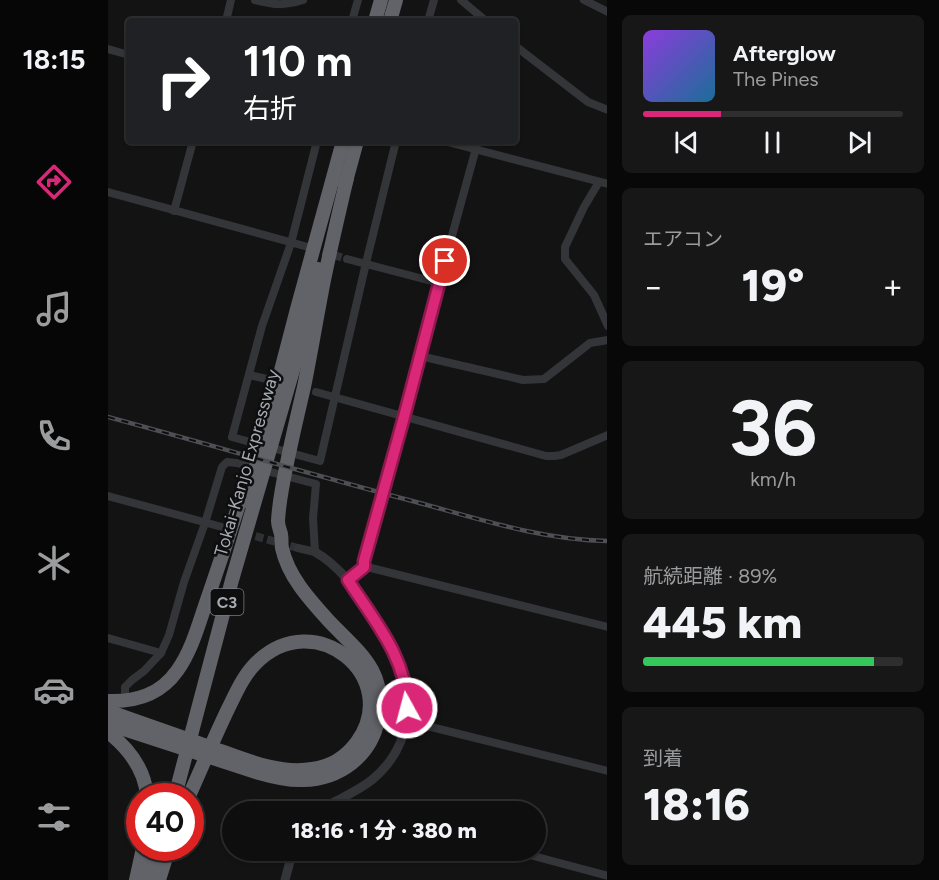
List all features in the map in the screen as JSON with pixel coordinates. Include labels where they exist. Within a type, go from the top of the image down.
[{"type":"highway","points":[[376,18],[381,0]]},
{"type":"highway","points":[[391,18],[396,0]]},
{"type":"highway","name":"Tokai-Kanjo Expressway","points":[[264,440],[342,144]]},
{"type":"highway","name":"Tokai-Kanjo Expressway","points":[[264,440],[297,353],[313,286],[356,144]]},
{"type":"highway","points":[[108,724],[259,773],[302,781],[329,776],[342,770],[363,753],[370,742],[378,720],[380,695],[372,671],[355,646],[302,590],[282,548],[278,524],[280,497],[347,178]]},
{"type":"highway","points":[[108,701],[142,698],[157,690],[177,672],[199,626],[225,550],[254,478],[264,440]]},
{"type":"highway","name":"Tokai-Kanjo Expressway","points":[[173,783],[192,722],[254,478]]},
{"type":"highway","points":[[108,711],[211,747],[261,764],[295,770],[311,770],[327,766],[340,759],[352,749],[360,737],[369,709],[369,694],[354,663],[335,648],[323,643],[311,641],[287,643],[275,648],[255,664],[241,685],[217,733],[211,747],[201,770],[195,783]]},
{"type":"highway","points":[[108,732],[127,750],[144,783]]},
{"type":"highway","name":"Tokai-Kanjo Expressway","points":[[177,783],[182,756]]},
{"type":"highway","points":[[136,880],[140,861]]},
{"type":"highway","points":[[147,880],[152,861]]},
{"type":"highway","points":[[154,880],[159,861]]},
{"type":"highway","points":[[159,880],[165,861]]},
{"type":"street","points":[[226,18],[231,0]]},
{"type":"street","points":[[255,0],[288,5],[303,0]]},
{"type":"street","points":[[353,18],[358,0]]},
{"type":"street","points":[[429,18],[434,0]]},
{"type":"street","points":[[461,0],[482,18]]},
{"type":"street","points":[[584,0],[607,12]]},
{"type":"street","points":[[518,48],[588,102],[607,110]]},
{"type":"street","points":[[108,50],[126,54]]},
{"type":"street","points":[[174,211],[192,144]]},
{"type":"street","points":[[316,144],[291,243],[262,326],[232,437],[320,461],[395,144]]},
{"type":"street","points":[[364,567],[477,145],[603,183],[584,207],[565,247],[565,260],[594,295],[607,324]]},
{"type":"street","points":[[108,192],[308,248]]},
{"type":"street","points":[[347,259],[439,283]]},
{"type":"street","points":[[420,356],[523,380],[544,379],[590,343],[607,340]]},
{"type":"street","points":[[249,375],[267,379]]},
{"type":"street","points":[[316,392],[546,456],[561,455],[607,435]]},
{"type":"street","points":[[125,693],[125,687],[161,653],[169,635],[222,467],[227,462],[237,462],[316,484],[313,518],[315,552]]},
{"type":"street","points":[[108,496],[222,527]]},
{"type":"street","points":[[297,549],[315,552],[341,571],[393,648],[407,689],[407,721],[396,753],[370,782],[335,801]]},
{"type":"street","points":[[348,580],[364,567],[371,568],[607,627]]},
{"type":"street","points":[[108,638],[161,653]]},
{"type":"street","points":[[407,721],[607,771]]},
{"type":"street","points":[[546,859],[607,876]]},
{"type":"street","points":[[285,880],[290,861]]},
{"type":"tunnel","points":[[311,248],[347,259]]},
{"type":"tunnel","points":[[244,533],[298,548]]},
{"type":"railway","points":[[108,417],[511,528],[559,537],[607,541]]},
{"type":"route","points":[[407,708],[407,689],[393,648],[348,580],[364,567],[445,261]]}]
